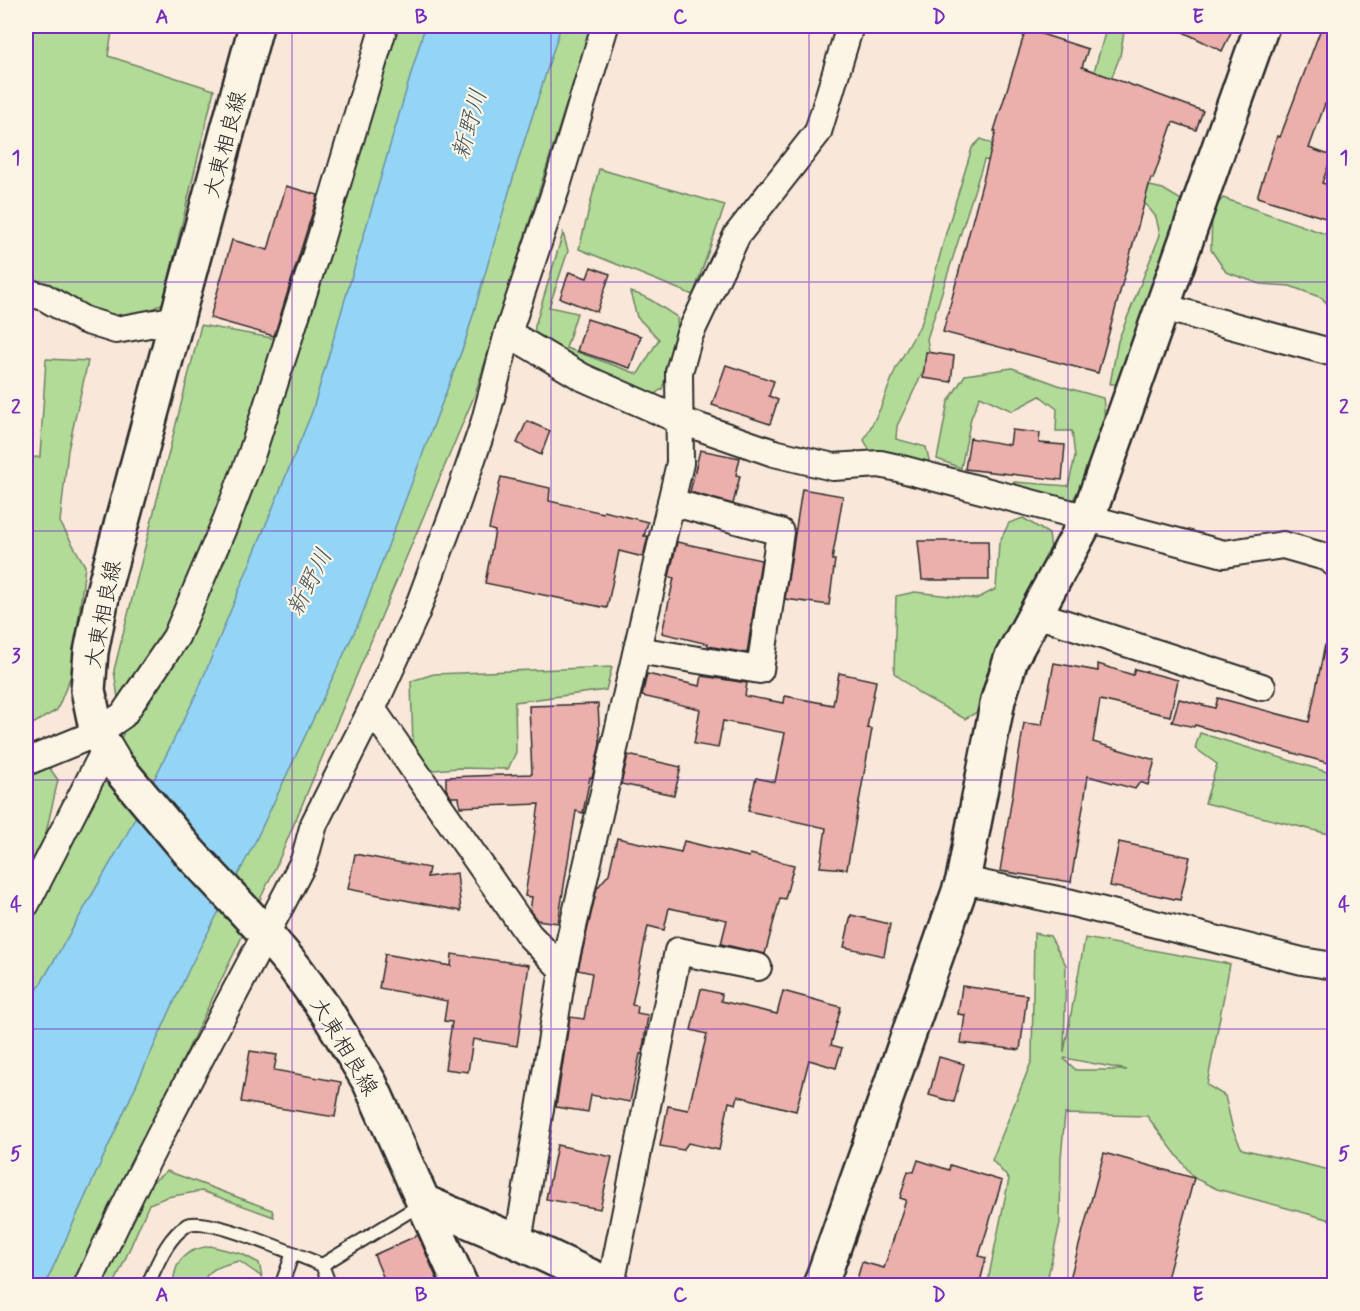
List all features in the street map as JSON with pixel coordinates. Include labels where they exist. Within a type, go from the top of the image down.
[{"type":"street","name":"大東相良線","points":[[256,26],[103,592],[91,652],[88,690],[106,749],[190,853],[262,929],[295,968],[327,1012],[370,1083],[461,1286]]},
{"type":"street","points":[[26,904],[123,715],[176,637],[226,521],[252,453],[384,26]]},
{"type":"street","points":[[87,1286],[262,929],[304,861],[314,824],[372,709],[416,613],[484,424],[508,333],[556,189],[605,26]]},
{"type":"street","points":[[518,1242],[563,970],[680,463],[679,372],[689,336],[737,235],[818,132],[850,26]]},
{"type":"street","points":[[820,1286],[963,880],[998,700],[1011,659],[1088,517],[1262,26]]},
{"type":"street","points":[[26,292],[44,297],[84,320],[116,330],[177,319]]},
{"type":"street","points":[[1163,307],[1335,353]]},
{"type":"street","points":[[508,333],[582,377],[679,420],[774,453],[833,467],[880,464],[898,468],[1224,554],[1283,545],[1329,558],[1335,563]]},
{"type":"street","points":[[637,650],[760,670],[780,532],[671,502]]},
{"type":"street","points":[[1036,614],[1262,687]]},
{"type":"street","points":[[372,709],[529,935],[563,970]]},
{"type":"street","points":[[26,762],[106,749]]},
{"type":"street","points":[[963,880],[1072,903],[1302,962],[1335,966]]},
{"type":"street","points":[[424,1202],[518,1242],[611,1286],[678,951],[758,967]]},
{"type":"lane","points":[[322,1265],[424,1202]]},
{"type":"lane","points":[[147,1286],[169,1240],[189,1224],[206,1223],[264,1242],[322,1265],[330,1286]]},
{"type":"lane","points":[[281,1286],[293,1253]]},
{"type":"green space","points":[[26,26],[113,26],[108,56],[214,90],[163,303],[127,324],[26,292]]},
{"type":"green space","points":[[388,26],[591,26],[475,394],[278,862],[121,1188],[71,1285],[26,1286],[26,918],[123,734],[114,670],[201,325],[288,341]]},
{"type":"green space","points":[[1107,26],[1125,26],[1120,56],[1076,169],[1163,189],[1183,201],[1164,264],[1119,384],[1110,384],[1118,341],[1160,235],[1156,217],[1144,202],[1064,177]]},
{"type":"green space","points":[[981,139],[1019,156],[1013,162],[984,160],[927,339],[930,357],[897,426],[896,439],[926,447],[930,464],[873,456],[864,440],[880,409],[896,368],[922,322],[972,148]]},
{"type":"green space","points":[[599,169],[725,205],[693,295],[579,249]]},
{"type":"green space","points":[[1223,198],[1334,237],[1334,311],[1322,298],[1290,286],[1260,284],[1226,272],[1211,250],[1212,210]]},
{"type":"green space","points":[[563,233],[568,251],[549,307],[577,313],[566,348],[638,374],[659,339],[637,317],[630,292],[648,299],[677,317],[678,336],[662,389],[653,395],[542,344],[534,336]]},
{"type":"green space","points":[[46,359],[88,361],[68,450],[60,522],[85,566],[72,673],[57,710],[26,728],[26,458],[40,457]]},
{"type":"green space","points":[[1012,368],[1103,398],[1101,441],[1071,504],[1013,494],[1014,482],[1068,486],[1075,457],[1072,431],[1056,431],[1057,409],[1040,396],[1012,411],[980,396],[971,418],[961,468],[937,459],[948,402],[965,375]]},
{"type":"green space","points":[[1023,518],[1049,534],[1052,558],[1021,605],[990,664],[977,712],[965,719],[920,694],[894,673],[896,596],[915,592],[976,599],[996,589],[999,543],[1009,523]]},
{"type":"green space","points":[[612,667],[606,690],[515,702],[516,752],[508,769],[458,768],[422,771],[413,747],[411,681],[434,674]]},
{"type":"green space","points":[[1200,733],[1334,774],[1334,823],[1329,834],[1205,803],[1217,764],[1195,748]]},
{"type":"green space","points":[[48,766],[58,780],[45,837],[26,872],[26,768]]},
{"type":"green space","points":[[1034,933],[1050,936],[1066,965],[1064,1052],[1085,938],[1230,964],[1207,1085],[1225,1096],[1233,1130],[1242,1149],[1334,1171],[1334,1221],[1217,1189],[1194,1178],[1147,1116],[1065,1114],[1061,1158],[1060,1223],[1046,1285],[987,1285],[1009,1179],[992,1160],[1032,1060]],"holes":[[[1065,1058],[1127,1070],[1076,1070]]]},
{"type":"green space","points":[[167,1171],[272,1210],[274,1217],[202,1191],[167,1197],[149,1204],[114,1285],[97,1286],[135,1195]]},
{"type":"green space","points":[[210,1246],[242,1254],[259,1263],[262,1277],[239,1261],[212,1271],[204,1279],[202,1285],[173,1285],[176,1268],[183,1257],[194,1250]]},
{"type":"water","name":"新野川","points":[[425,26],[561,26],[519,158],[465,342],[360,620],[255,842],[191,965],[45,1285],[26,1286],[26,1009],[126,836],[196,695],[312,412]]},
{"type":"building","points":[[1171,26],[1234,26],[1222,51]]},
{"type":"building","points":[[1322,26],[1335,26],[1335,108],[1325,104],[1309,148],[1332,156],[1322,183],[1335,187],[1335,221],[1257,197],[1277,136],[1280,137]]},
{"type":"building","points":[[1026,29],[1088,49],[1082,67],[1203,111],[1196,130],[1173,122],[1153,179],[1151,178],[1098,373],[943,332],[996,131],[994,131]]},
{"type":"building","points":[[286,186],[318,195],[274,336],[210,318],[232,240],[268,250]]},
{"type":"building","points":[[591,267],[610,274],[597,312],[560,298],[569,272],[587,278]]},
{"type":"building","points":[[587,319],[641,336],[630,368],[577,351]]},
{"type":"building","points":[[926,352],[954,356],[951,382],[923,378]]},
{"type":"building","points":[[726,365],[774,381],[769,396],[778,400],[770,424],[712,405]]},
{"type":"building","points":[[527,421],[550,431],[541,455],[517,443]]},
{"type":"building","points":[[1012,430],[1040,433],[1039,443],[1065,445],[1062,480],[965,469],[970,438],[1010,445]]},
{"type":"building","points":[[700,450],[740,458],[736,475],[740,476],[733,504],[690,492]]},
{"type":"building","points":[[501,477],[550,488],[549,501],[648,522],[644,536],[648,536],[643,557],[619,551],[607,608],[485,583],[495,531],[489,529]]},
{"type":"building","points":[[802,489],[843,496],[832,560],[835,560],[829,605],[785,599]]},
{"type":"building","points":[[918,541],[988,541],[989,580],[922,580]]},
{"type":"building","points":[[677,542],[761,560],[747,653],[708,646],[708,644],[662,633],[674,578],[669,577]]},
{"type":"building","points":[[1325,645],[1335,646],[1335,765],[1195,725],[1194,727],[1172,722],[1179,699],[1215,708],[1218,698],[1309,722]]},
{"type":"building","points":[[1054,663],[1098,671],[1098,664],[1133,675],[1135,669],[1178,680],[1170,716],[1100,700],[1093,742],[1155,760],[1148,785],[1140,782],[1135,789],[1088,776],[1071,882],[1000,871],[1024,723],[1042,725]]},
{"type":"building","points":[[839,673],[876,681],[867,728],[872,729],[847,869],[820,867],[826,828],[748,811],[756,778],[775,782],[785,733],[723,721],[718,748],[694,744],[700,709],[642,696],[647,674],[700,686],[702,676],[747,683],[745,696],[784,703],[785,696],[833,705]]},
{"type":"building","points":[[598,704],[600,744],[592,778],[590,777],[583,813],[576,811],[558,923],[537,920],[530,911],[532,897],[525,896],[539,804],[460,807],[459,797],[451,797],[446,789],[446,777],[532,774],[529,706]]},
{"type":"building","points":[[628,755],[681,767],[674,795],[621,784]]},
{"type":"building","points":[[617,838],[681,852],[684,841],[794,865],[785,899],[780,898],[765,954],[721,944],[727,920],[669,908],[664,930],[648,926],[632,1005],[638,1006],[637,1013],[648,1015],[642,1054],[640,1054],[630,1102],[591,1095],[588,1112],[556,1107],[570,1017],[584,1019],[592,973],[578,970],[597,888],[609,874]]},
{"type":"building","points":[[1119,842],[1190,857],[1180,900],[1110,886]]},
{"type":"building","points":[[355,854],[429,868],[427,877],[457,873],[461,911],[348,889]]},
{"type":"building","points":[[851,915],[890,924],[884,956],[844,947]]},
{"type":"building","points":[[385,954],[451,966],[452,954],[529,965],[517,1046],[473,1039],[468,1072],[445,1069],[452,1022],[444,1021],[447,1001],[379,988]]},
{"type":"building","points":[[962,986],[1027,995],[1020,1050],[961,1043],[965,1015],[958,1014]]},
{"type":"building","points":[[701,989],[722,994],[721,1001],[777,1014],[783,991],[841,1007],[831,1045],[842,1048],[836,1068],[809,1060],[796,1111],[738,1096],[736,1104],[729,1102],[719,1150],[688,1143],[683,1150],[660,1146],[668,1106],[688,1110],[707,1034],[691,1030]]},
{"type":"building","points":[[250,1051],[277,1055],[274,1070],[341,1082],[335,1117],[241,1102]]},
{"type":"building","points":[[939,1057],[964,1064],[954,1102],[929,1095]]},
{"type":"building","points":[[557,1145],[612,1157],[600,1209],[546,1199]]},
{"type":"building","points":[[1104,1153],[1194,1178],[1165,1286],[1068,1286]]},
{"type":"building","points":[[918,1160],[949,1170],[950,1165],[1002,1181],[979,1256],[986,1258],[979,1286],[855,1286],[862,1262],[884,1268],[906,1200],[900,1198],[908,1171],[914,1172]]},
{"type":"building","points":[[418,1235],[440,1286],[387,1286],[374,1255]]}]
